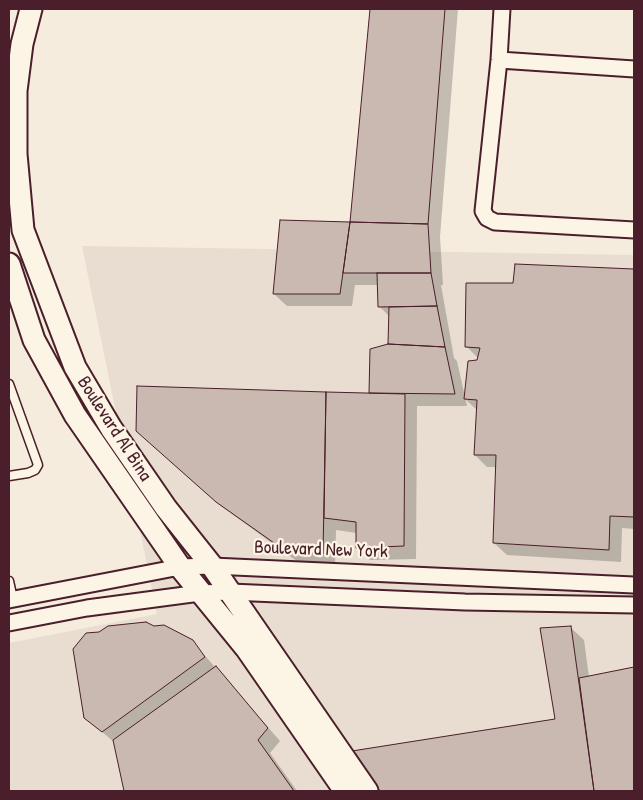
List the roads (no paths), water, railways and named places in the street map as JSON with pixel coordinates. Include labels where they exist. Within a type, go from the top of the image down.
[{"type":"main road","name":"Boulevard Al Bina","points":[[31,9],[22,44],[16,91],[16,154],[23,230],[75,367],[111,428],[166,508],[212,566],[367,791]]},
{"type":"main road","name":"Boulevard Al Bina","points":[[9,264],[34,340],[76,415],[180,567],[246,648],[345,791]]},
{"type":"street","points":[[502,9],[499,60],[483,211],[487,218],[495,222],[634,230]]},
{"type":"street","points":[[499,60],[634,69]]},
{"type":"street","name":"Boulevard New York","points":[[11,600],[180,567],[212,566],[634,585]]},
{"type":"street","points":[[9,623],[87,608],[200,593],[230,592],[465,602],[634,605]]},
{"type":"lane","points":[[9,384],[38,465],[35,470],[28,473],[9,476]]},
{"type":"lane","points":[[9,581],[11,600]]}]
